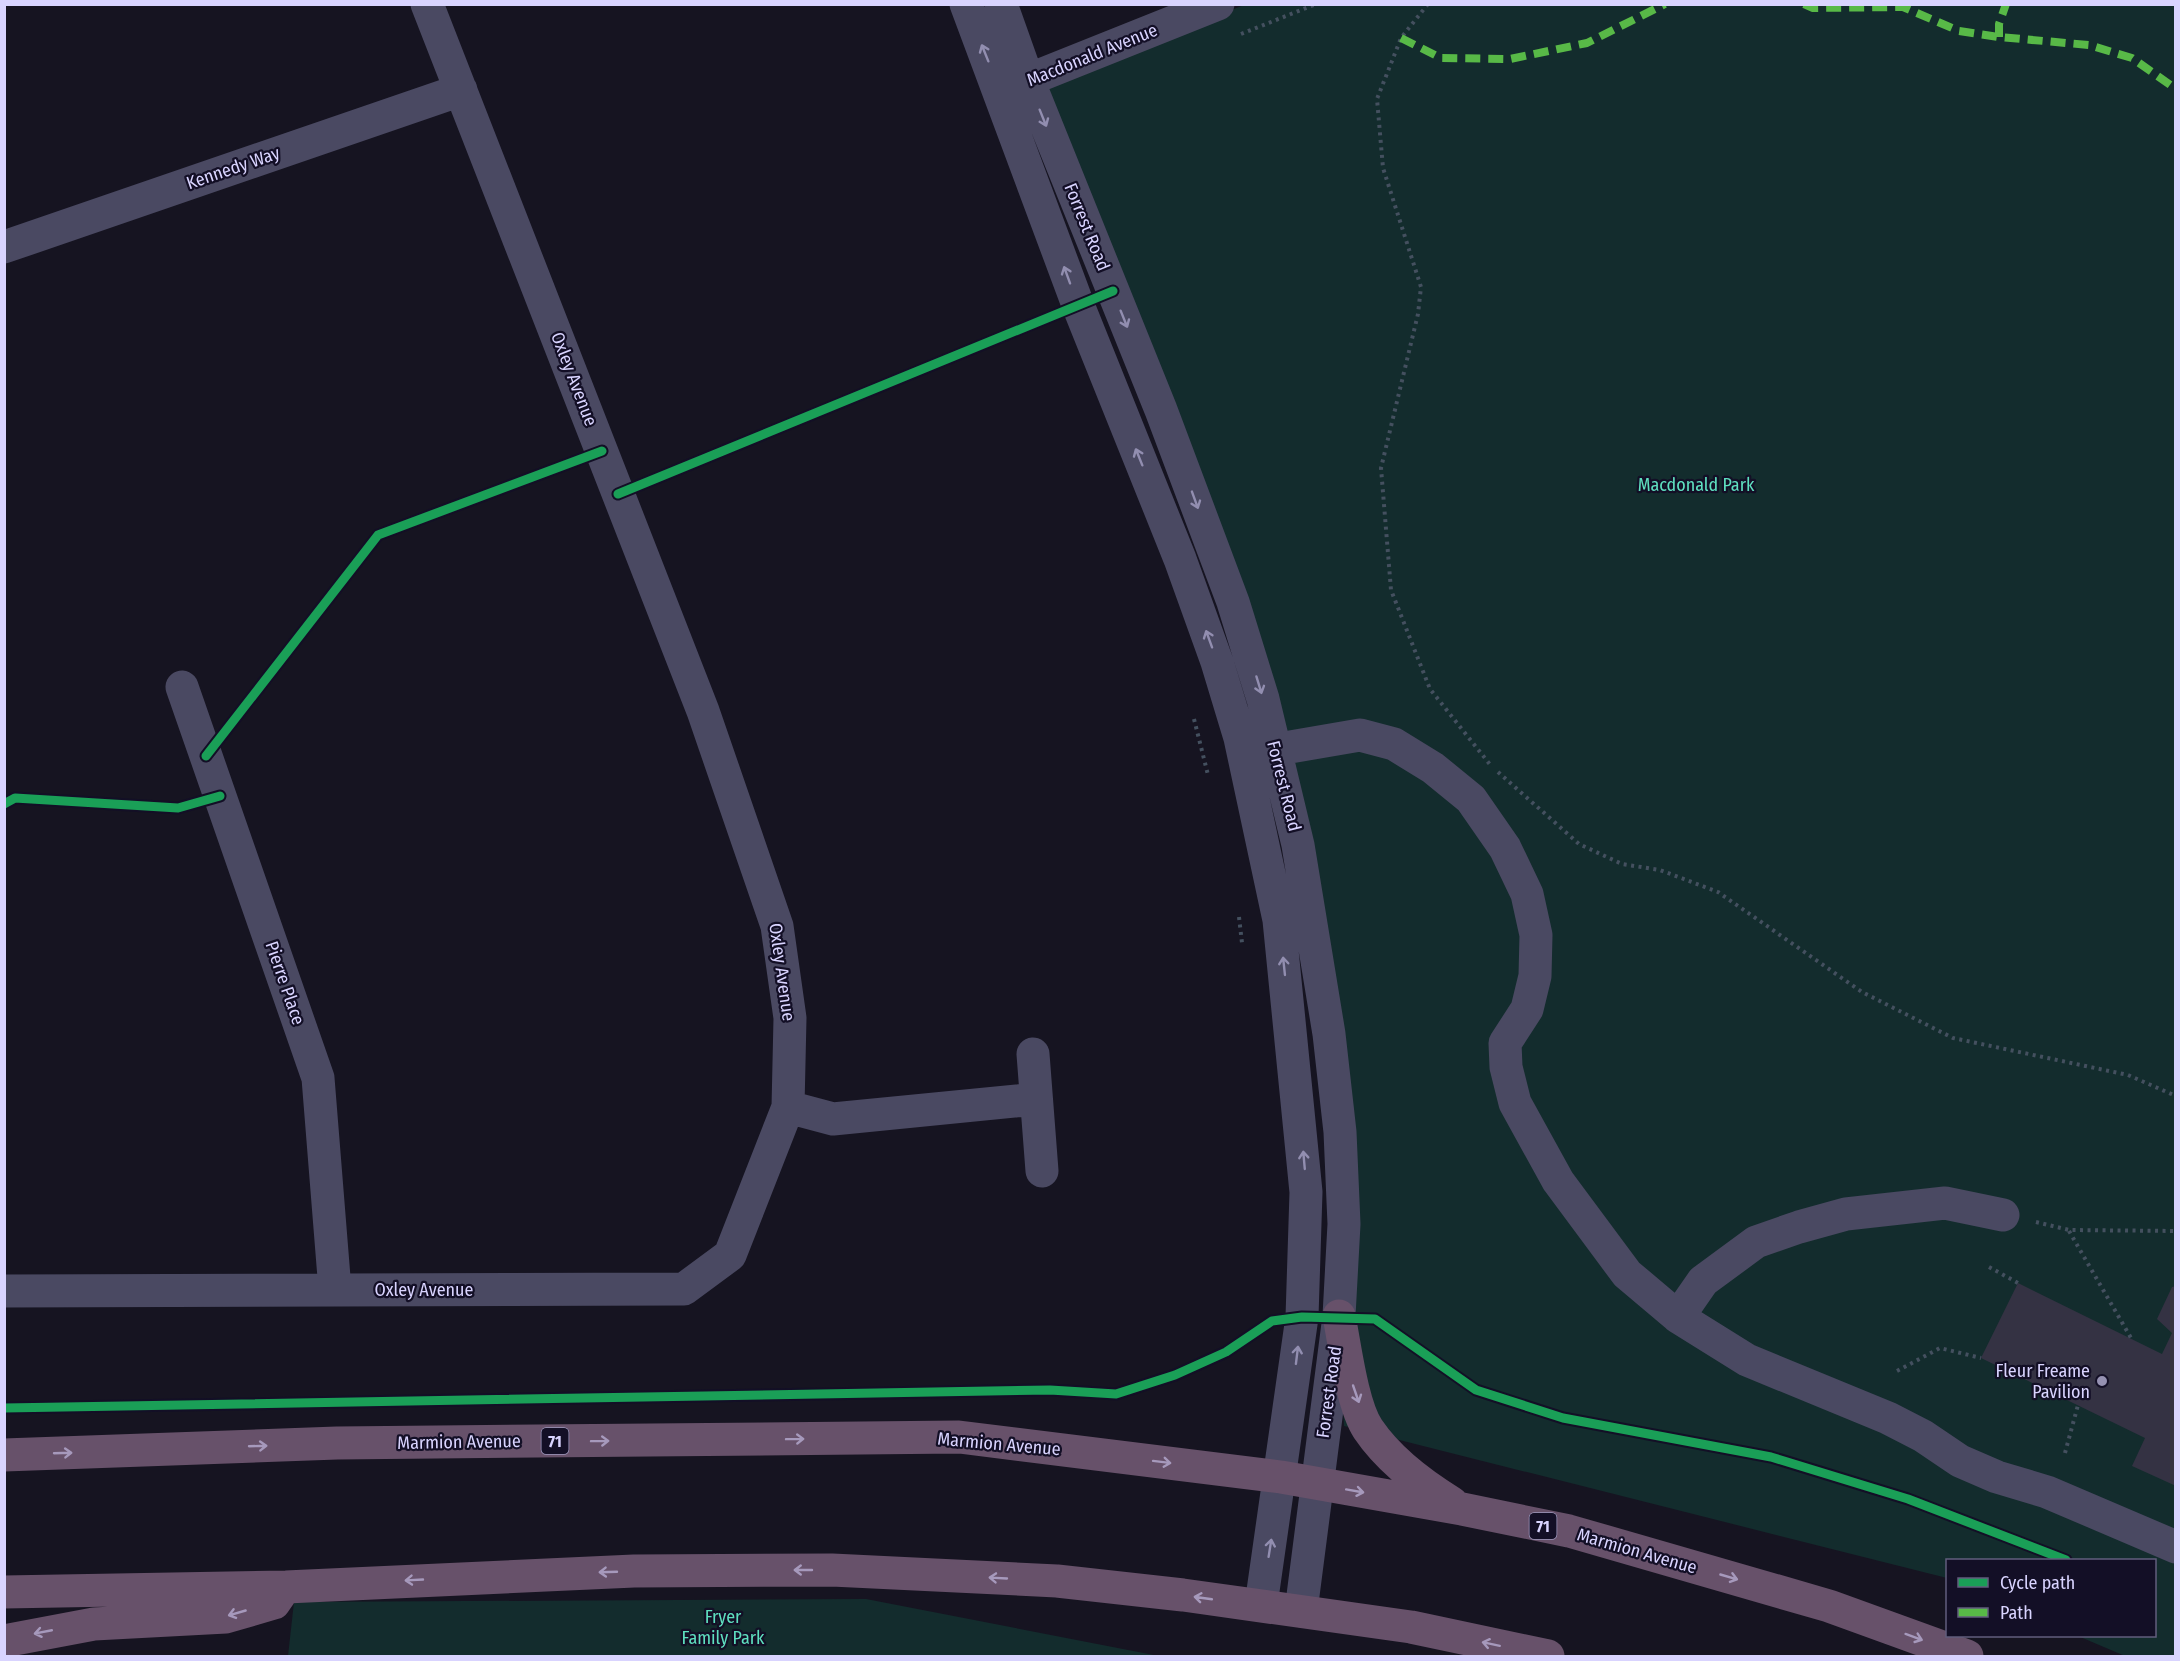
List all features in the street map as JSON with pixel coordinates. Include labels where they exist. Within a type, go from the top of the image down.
[{"type":"highway","points":[[1340,1316],[1351,1381],[1367,1428],[1399,1463],[1428,1488],[1462,1509]]},
{"type":"highway","name":"Marmion Avenue","points":[[4,1455],[337,1443],[959,1437],[1281,1478],[1462,1509],[1569,1532],[1818,1603],[1967,1656]]},
{"type":"highway","points":[[4,1592],[286,1587],[634,1570],[832,1570],[1056,1581],[1262,1605],[1411,1627],[1548,1656]]},
{"type":"highway","points":[[4,1641],[94,1624],[226,1617],[274,1603],[286,1587]]},
{"type":"street","name":"Oxley Avenue","points":[[4,1291],[684,1289],[730,1255],[788,1107],[790,1018],[777,926],[703,711],[427,4]]},
{"type":"street","name":"Forrest Road","points":[[966,4],[1014,86],[1161,410],[1233,602],[1260,752],[1306,1192],[1302,1317],[1262,1605]]},
{"type":"street","name":"Forrest Road","points":[[1001,4],[1014,86]]},
{"type":"street","name":"Macdonald Avenue","points":[[1014,86],[1218,4]]},
{"type":"street","name":"Kennedy Way","points":[[4,247],[460,90]]},
{"type":"street","name":"Pierre Place","points":[[182,687],[318,1078],[335,1290]]},
{"type":"street","points":[[1260,752],[1328,738],[1360,735],[1394,744],[1433,768],[1471,799],[1505,848],[1523,885],[1536,935],[1535,975],[1527,1009],[1505,1043],[1506,1067],[1515,1102],[1558,1181],[1627,1274],[1678,1317],[1747,1360],[1888,1418],[1923,1436],[1960,1461],[1997,1477],[2047,1492],[2175,1547]]},
{"type":"street","name":"Forrest Road","points":[[1260,752],[1298,845],[1331,1056],[1340,1132],[1344,1224],[1340,1316],[1301,1611]]},
{"type":"street","points":[[1033,1054],[1042,1171]]},
{"type":"street","points":[[788,1107],[833,1119],[1036,1099]]},
{"type":"street","points":[[1678,1317],[1703,1281],[1756,1242],[1799,1227],[1846,1214],[1945,1203],[2003,1215]]},
{"type":"path","points":[[1428,4],[1401,38],[1377,99],[1383,168],[1421,286],[1418,315],[1381,468],[1391,590],[1430,689],[1492,767],[1579,844],[1622,864],[1660,870],[1718,892],[1862,992],[1953,1038],[2128,1075],[2175,1095]]},
{"type":"path","points":[[1191,710],[1209,777]]},
{"type":"path","points":[[1239,914],[1243,948]]},
{"type":"path","points":[[2003,1215],[2069,1230],[2175,1231]]},
{"type":"path","points":[[2069,1230],[2131,1338]]},
{"type":"path","points":[[1989,1268],[2018,1283]]},
{"type":"path","points":[[1897,1371],[1941,1348],[1981,1358]]},
{"type":"path","points":[[2065,1454],[2078,1405]]},
{"type":"green space","name":"Macdonald Park","points":[[1244,5],[2175,5],[2175,1656],[2125,1656],[2080,1637],[2156,1637],[2156,1559],[1946,1559],[1946,1578],[1344,1426],[1339,1316],[1344,1237],[1263,699],[1041,86]]},
{"type":"green space","name":"Fryer Family Park","points":[[866,1599],[1159,1656],[288,1656],[294,1602]]},
{"type":"building","name":"Fleur Freame Pavilion","points":[[2018,1283],[2162,1354],[2172,1333],[2157,1319],[2172,1287],[2176,1286],[2176,1486],[2132,1466],[2145,1438],[1981,1358]]},
{"type":"marked path","points":[[1401,38],[1441,58],[1510,59],[1587,43],[1665,4]]},
{"type":"marked path","points":[[1804,4],[1813,8],[1903,7],[1959,31],[2089,45],[2132,58],[2176,89]]},
{"type":"marked path","points":[[1999,37],[1999,24],[2006,4]]},
{"type":"cycle path","points":[[618,494],[1113,291]]},
{"type":"cycle path","points":[[206,756],[378,535],[602,451]]},
{"type":"cycle path","points":[[4,804],[15,798],[178,808],[220,796]]},
{"type":"cycle path","points":[[4,1408],[1050,1390],[1116,1394],[1175,1375],[1226,1352],[1272,1321],[1302,1317],[1375,1319],[1476,1390],[1563,1418],[1771,1457],[1908,1499],[2063,1559]]},
{"type":"place","name":"Fleur Freame Pavilion","points":[[2102,1381]]}]
